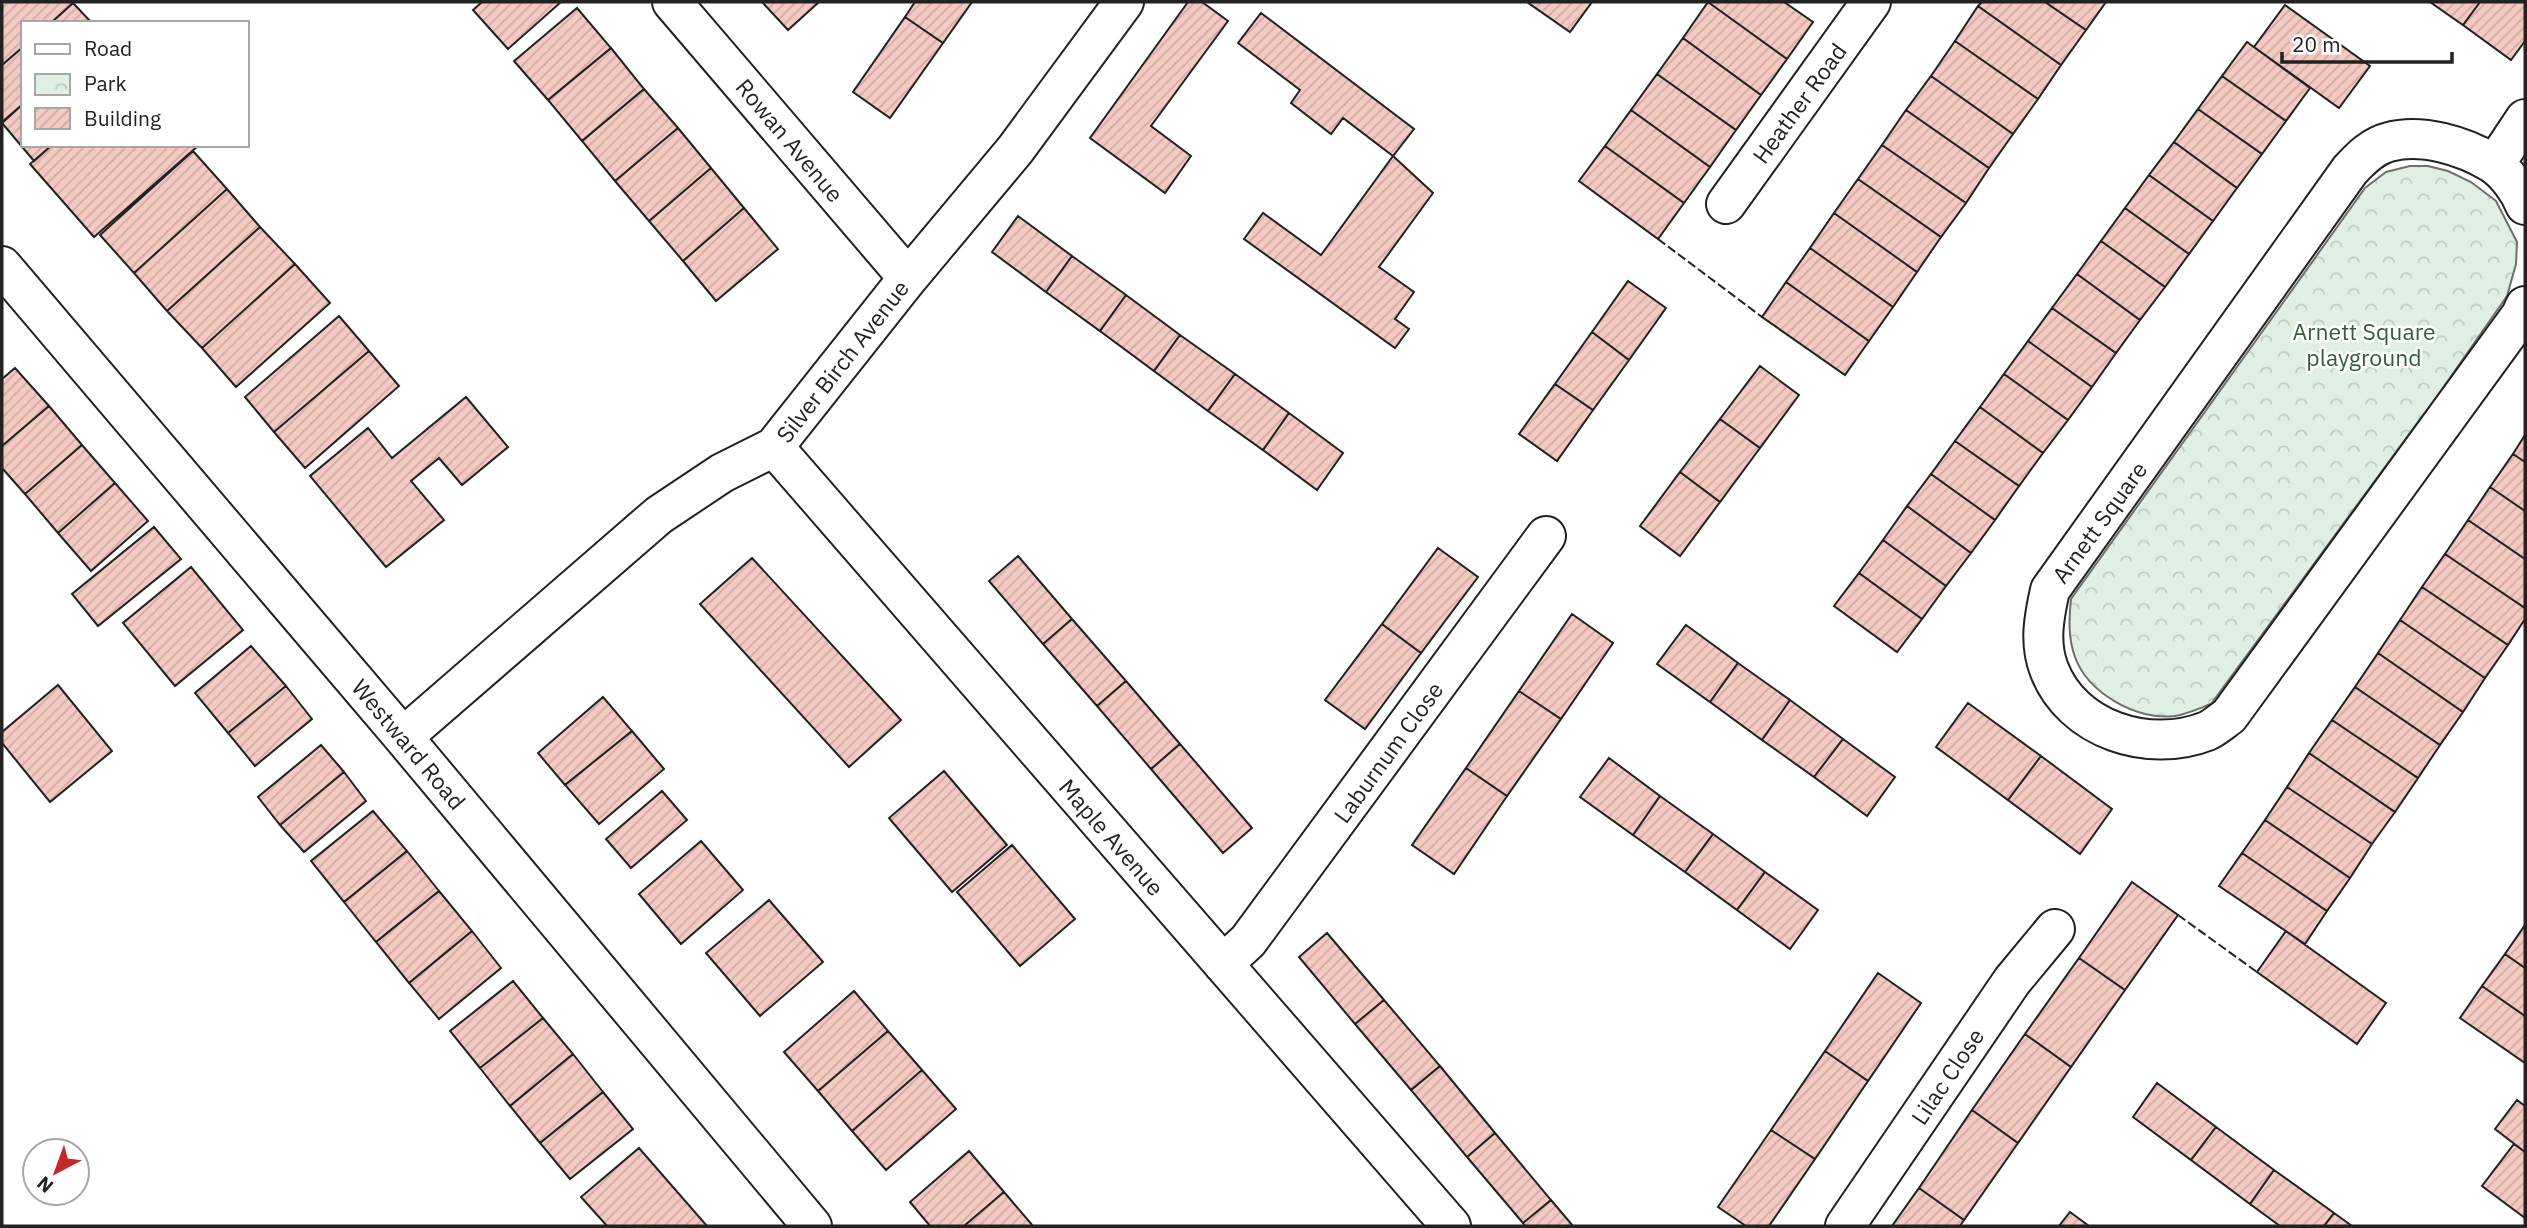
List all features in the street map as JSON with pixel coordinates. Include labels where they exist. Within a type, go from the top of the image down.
[{"type":"street","name":"Rowan Avenue","points":[[672,2],[908,278]]},
{"type":"street","name":"Silver Birch Avenue","points":[[403,737],[659,515],[722,473],[774,447],[908,278],[1015,150],[1124,2]]},
{"type":"street","name":"Heather Road","points":[[1726,204],[1856,7]]},
{"type":"street","points":[[2495,164],[2525,119]]},
{"type":"street","name":"Arnett Square","points":[[2525,205],[2520,193],[2495,164],[2465,150],[2435,142],[2388,142],[2367,152],[2350,170],[2050,590],[2044,615],[2043,643],[2049,670],[2065,697],[2088,718],[2119,734],[2149,740],[2179,739],[2209,730],[2229,716],[2525,306]]},
{"type":"street","name":"Westward Road","points":[[2,266],[403,737],[812,1226]]},
{"type":"street","name":"Maple Avenue","points":[[774,447],[1451,1226]]},
{"type":"street","name":"Laburnum Close","points":[[1223,964],[1248,941],[1546,536]]},
{"type":"street","name":"Lilac Close","points":[[1845,1226],[2012,981],[2055,929]]},
{"type":"green space","name":"Arnett Square playground","points":[[2410,166],[2428,166],[2448,171],[2471,182],[2496,201],[2517,242],[2516,264],[2507,296],[2440,392],[2211,704],[2180,715],[2160,716],[2145,714],[2116,702],[2091,682],[2075,657],[2071,643],[2071,599],[2365,188],[2386,172]]},
{"type":"building","points":[[2,2],[73,3],[53,21],[21,21],[21,49],[2,65]]},
{"type":"building","points":[[482,2],[561,2],[508,49],[473,10]]},
{"type":"building","points":[[762,2],[819,2],[788,30]]},
{"type":"building","points":[[915,2],[972,2],[943,43],[905,17]]},
{"type":"building","points":[[1188,2],[1202,2],[1228,21],[1151,126],[1191,156],[1165,193],[1090,138]]},
{"type":"building","points":[[1527,2],[1592,2],[1570,32]]},
{"type":"building","points":[[1708,2],[1784,2],[1813,22],[1787,59]]},
{"type":"building","points":[[1708,2],[1787,59],[1761,95],[1683,38]]},
{"type":"building","points":[[1982,2],[2045,2],[2086,30],[2061,65],[1978,6]]},
{"type":"building","points":[[2045,2],[2106,2],[2086,30]]},
{"type":"building","points":[[2430,2],[2480,2],[2463,25]]},
{"type":"building","points":[[2480,2],[2525,2],[2525,41],[2511,60],[2463,25]]},
{"type":"building","points":[[73,3],[90,21],[53,21]]},
{"type":"building","points":[[2285,5],[2370,66],[2339,108],[2254,47]]},
{"type":"building","points":[[1978,6],[2061,65],[2038,99],[1955,41]]},
{"type":"building","points":[[577,8],[611,48],[548,100],[514,61]]},
{"type":"building","points":[[1261,13],[1414,129],[1393,156],[1343,118],[1331,134],[1291,103],[1300,90],[1238,43]]},
{"type":"building","points":[[905,17],[943,43],[890,118],[853,92]]},
{"type":"building","points":[[1683,38],[1761,95],[1736,130],[1657,74]]},
{"type":"building","points":[[1955,41],[2038,99],[2013,134],[1931,76]]},
{"type":"building","points":[[2247,42],[2310,88],[2286,121],[2222,76]]},
{"type":"building","points":[[611,48],[644,89],[582,141],[548,100]]},
{"type":"building","points":[[21,49],[21,106],[2,122],[2,65]]},
{"type":"building","points":[[1657,74],[1736,130],[1710,167],[1631,110]]},
{"type":"building","points":[[1931,76],[2013,134],[1989,168],[1906,110]]},
{"type":"building","points":[[2222,76],[2286,121],[2262,154],[2198,109]]},
{"type":"building","points":[[644,89],[678,128],[615,181],[582,141]]},
{"type":"building","points":[[21,106],[21,146],[2,123]]},
{"type":"building","points":[[2198,109],[2262,154],[2237,188],[2174,142]]},
{"type":"building","points":[[1631,110],[1710,167],[1684,203],[1605,146]]},
{"type":"building","points":[[1906,110],[1989,168],[1966,203],[1882,145]]},
{"type":"building","points":[[678,128],[711,168],[649,221],[615,181]]},
{"type":"building","points":[[2174,142],[2237,188],[2213,221],[2149,175]]},
{"type":"building","points":[[1882,145],[1966,203],[1941,237],[1858,179]]},
{"type":"building","points":[[1605,146],[1684,203],[1658,239],[1579,181]]},
{"type":"building","points":[[22,147],[50,147],[34,161]]},
{"type":"building","points":[[50,147],[197,147],[94,237],[30,164]]},
{"type":"building","points":[[193,151],[227,189],[134,273],[100,235]]},
{"type":"building","points":[[1393,156],[1433,193],[1379,267],[1414,292],[1395,319],[1409,329],[1395,348],[1244,239],[1263,213],[1321,255]]},
{"type":"building","points":[[711,168],[744,208],[683,261],[649,221]]},
{"type":"building","points":[[2149,175],[2213,221],[2189,254],[2125,208]]},
{"type":"building","points":[[1858,179],[1941,237],[1917,272],[1834,213]]},
{"type":"building","points":[[227,189],[260,227],[167,311],[134,273]]},
{"type":"building","points":[[744,208],[778,249],[716,301],[683,261]]},
{"type":"building","points":[[2125,208],[2189,254],[2165,287],[2101,241]]},
{"type":"building","points":[[1834,213],[1917,272],[1893,307],[1810,248]]},
{"type":"building","points":[[1018,216],[1072,256],[1046,292],[992,252]]},
{"type":"building","points":[[260,227],[295,264],[202,348],[167,311]]},
{"type":"building","points":[[2101,241],[2165,287],[2140,320],[2077,274]]},
{"type":"building","points":[[1810,248],[1893,307],[1869,341],[1786,282]]},
{"type":"building","points":[[1072,256],[1126,295],[1100,331],[1046,292]]},
{"type":"building","points":[[295,264],[330,303],[236,387],[202,348]]},
{"type":"building","points":[[2077,274],[2140,320],[2116,353],[2052,308]]},
{"type":"building","points":[[1628,281],[1666,308],[1629,360],[1592,332]]},
{"type":"building","points":[[1786,282],[1869,341],[1845,375],[1762,317]]},
{"type":"building","points":[[1126,295],[1180,335],[1154,371],[1100,331]]},
{"type":"building","points":[[2052,308],[2116,353],[2092,387],[2028,341]]},
{"type":"building","points":[[339,316],[369,351],[274,432],[245,397]]},
{"type":"building","points":[[1592,332],[1629,360],[1593,410],[1555,384]]},
{"type":"building","points":[[1180,335],[1235,374],[1208,411],[1154,371]]},
{"type":"building","points":[[2028,341],[2092,387],[2068,420],[2004,374]]},
{"type":"building","points":[[369,351],[399,386],[305,468],[274,432]]},
{"type":"building","points":[[1760,366],[1799,395],[1760,448],[1720,419]]},
{"type":"building","points":[[15,368],[49,406],[2,446],[2,379]]},
{"type":"building","points":[[1235,374],[1289,413],[1263,450],[1208,411]]},
{"type":"building","points":[[2004,374],[2068,420],[2043,453],[1980,407]]},
{"type":"building","points":[[1555,384],[1593,410],[1557,461],[1519,434]]},
{"type":"building","points":[[466,397],[508,447],[462,485],[439,458],[411,481],[444,520],[386,567],[310,476],[368,428],[392,458]]},
{"type":"building","points":[[49,406],[82,445],[25,494],[2,468],[2,446]]},
{"type":"building","points":[[1980,407],[2043,453],[2019,486],[1955,441]]},
{"type":"building","points":[[1289,413],[1343,453],[1317,490],[1263,450]]},
{"type":"building","points":[[1720,419],[1760,448],[1720,502],[1680,472]]},
{"type":"building","points":[[2525,435],[2525,462],[2513,454]]},
{"type":"building","points":[[1955,441],[2019,486],[1995,520],[1931,474]]},
{"type":"building","points":[[82,445],[115,483],[58,533],[25,494]]},
{"type":"building","points":[[2513,454],[2525,462],[2525,511],[2490,487]]},
{"type":"building","points":[[1680,472],[1720,502],[1680,556],[1640,526]]},
{"type":"building","points":[[1931,474],[1995,520],[1971,553],[1907,506]]},
{"type":"building","points":[[115,483],[148,521],[91,571],[58,533]]},
{"type":"building","points":[[2490,487],[2525,511],[2525,559],[2468,520]]},
{"type":"building","points":[[1907,506],[1971,553],[1946,586],[1883,540]]},
{"type":"building","points":[[2468,520],[2525,559],[2525,608],[2445,554]]},
{"type":"building","points":[[154,527],[181,559],[98,626],[72,594]]},
{"type":"building","points":[[1883,540],[1946,586],[1922,619],[1859,573]]},
{"type":"building","points":[[1438,548],[1478,577],[1421,653],[1382,624]]},
{"type":"building","points":[[2445,554],[2525,608],[2525,619],[2508,645],[2422,587]]},
{"type":"building","points":[[1018,556],[1072,619],[1043,644],[989,581]]},
{"type":"building","points":[[752,558],[901,720],[849,767],[700,604]]},
{"type":"building","points":[[191,567],[243,630],[175,686],[123,623]]},
{"type":"building","points":[[1859,573],[1922,619],[1897,652],[1834,606]]},
{"type":"building","points":[[2422,587],[2508,645],[2485,678],[2400,620]]},
{"type":"building","points":[[1572,614],[1613,643],[1561,719],[1519,691]]},
{"type":"building","points":[[1072,619],[1126,681],[1097,706],[1043,644]]},
{"type":"building","points":[[2400,620],[2485,678],[2463,712],[2378,653]]},
{"type":"building","points":[[1382,624],[1421,653],[1365,729],[1325,700]]},
{"type":"building","points":[[1686,625],[1738,663],[1710,702],[1657,664]]},
{"type":"building","points":[[251,646],[286,686],[228,733],[195,693]]},
{"type":"building","points":[[2378,653],[2463,712],[2440,745],[2355,687]]},
{"type":"building","points":[[1738,663],[1790,700],[1762,740],[1710,702]]},
{"type":"building","points":[[1126,681],[1180,744],[1151,769],[1097,706]]},
{"type":"building","points":[[58,685],[112,751],[50,802],[2,743],[2,732]]},
{"type":"building","points":[[286,686],[312,719],[255,766],[228,733]]},
{"type":"building","points":[[2355,687],[2440,745],[2418,778],[2332,720]]},
{"type":"building","points":[[1519,691],[1561,719],[1507,796],[1466,768]]},
{"type":"building","points":[[603,697],[632,731],[565,785],[538,753]]},
{"type":"building","points":[[1790,700],[1843,739],[1814,777],[1762,740]]},
{"type":"building","points":[[1968,703],[2041,756],[2008,800],[1936,747]]},
{"type":"building","points":[[2332,720],[2418,778],[2395,812],[2309,753]]},
{"type":"building","points":[[632,731],[664,769],[599,824],[565,785]]},
{"type":"building","points":[[1843,739],[1895,777],[1867,816],[1814,777]]},
{"type":"building","points":[[1180,744],[1252,828],[1223,853],[1151,769]]},
{"type":"building","points":[[321,745],[344,772],[280,825],[258,797]]},
{"type":"building","points":[[2309,753],[2395,812],[2372,844],[2287,787]]},
{"type":"building","points":[[2041,756],[2112,809],[2080,854],[2008,800]]},
{"type":"building","points":[[1609,758],[1660,796],[1633,835],[1580,797]]},
{"type":"building","points":[[1466,768],[1507,796],[1454,874],[1412,845]]},
{"type":"building","points":[[944,771],[1007,845],[952,892],[889,818]]},
{"type":"building","points":[[344,772],[366,801],[304,852],[280,825]]},
{"type":"building","points":[[2287,787],[2372,844],[2350,878],[2265,820]]},
{"type":"building","points":[[662,791],[687,820],[631,868],[606,839]]},
{"type":"building","points":[[1660,796],[1713,834],[1685,872],[1633,835]]},
{"type":"building","points":[[373,811],[407,851],[344,902],[311,861]]},
{"type":"building","points":[[2265,820],[2350,878],[2327,911],[2242,853]]},
{"type":"building","points":[[1713,834],[1765,872],[1737,910],[1685,872]]},
{"type":"building","points":[[701,841],[743,890],[681,944],[639,894]]},
{"type":"building","points":[[1012,845],[1075,919],[1020,966],[957,892]]},
{"type":"building","points":[[407,851],[439,891],[376,942],[344,902]]},
{"type":"building","points":[[2242,853],[2327,911],[2305,944],[2219,886]]},
{"type":"building","points":[[1765,872],[1818,910],[1790,949],[1737,910]]},
{"type":"building","points":[[2132,882],[2178,915],[2125,990],[2079,958]]},
{"type":"building","points":[[439,891],[472,931],[409,983],[376,942]]},
{"type":"building","points":[[769,900],[823,962],[760,1016],[706,953]]},
{"type":"building","points":[[2525,925],[2525,968],[2505,954]]},
{"type":"building","points":[[472,931],[501,968],[439,1019],[409,983]]},
{"type":"building","points":[[2286,931],[2386,1003],[2357,1044],[2257,972]]},
{"type":"building","points":[[1327,933],[1384,1000],[1355,1024],[1299,957]]},
{"type":"building","points":[[2505,954],[2525,968],[2525,1016],[2482,986]]},
{"type":"building","points":[[2079,958],[2125,990],[2071,1067],[2025,1034]]},
{"type":"building","points":[[1878,973],[1921,1003],[1868,1081],[1825,1051]]},
{"type":"building","points":[[513,981],[543,1018],[480,1068],[450,1031]]},
{"type":"building","points":[[2482,986],[2525,1016],[2525,1063],[2460,1018]]},
{"type":"building","points":[[854,991],[888,1031],[818,1091],[784,1052]]},
{"type":"building","points":[[1384,1000],[1440,1066],[1411,1090],[1355,1024]]},
{"type":"building","points":[[543,1018],[573,1054],[510,1106],[480,1068]]},
{"type":"building","points":[[888,1031],[922,1070],[852,1131],[818,1091]]},
{"type":"building","points":[[2025,1034],[2071,1067],[2018,1143],[1972,1110]]},
{"type":"building","points":[[1825,1051],[1868,1081],[1815,1159],[1771,1130]]},
{"type":"building","points":[[573,1054],[603,1092],[540,1143],[510,1106]]},
{"type":"building","points":[[1440,1066],[1495,1133],[1467,1157],[1411,1090]]},
{"type":"building","points":[[922,1070],[956,1109],[886,1170],[852,1131]]},
{"type":"building","points":[[2157,1083],[2216,1127],[2191,1160],[2133,1117]]},
{"type":"building","points":[[603,1092],[633,1129],[570,1179],[540,1143]]},
{"type":"building","points":[[2517,1100],[2525,1106],[2525,1152],[2495,1129]]},
{"type":"building","points":[[1972,1110],[2018,1143],[1964,1220],[1919,1188]]},
{"type":"building","points":[[2216,1127],[2274,1170],[2250,1204],[2191,1160]]},
{"type":"building","points":[[1771,1130],[1815,1159],[1769,1226],[1746,1226],[1718,1207]]},
{"type":"building","points":[[1495,1133],[1551,1200],[1523,1223],[1467,1157]]},
{"type":"building","points":[[2514,1144],[2525,1152],[2525,1218],[2482,1186]]},
{"type":"building","points":[[639,1148],[707,1226],[607,1226],[581,1197]]},
{"type":"building","points":[[969,1151],[1004,1192],[964,1226],[930,1226],[910,1202]]},
{"type":"building","points":[[2274,1170],[2334,1213],[2324,1226],[2280,1226],[2250,1204]]},
{"type":"building","points":[[1919,1188],[1964,1220],[1960,1226],[1892,1226]]},
{"type":"building","points":[[1004,1192],[1033,1226],[964,1226]]},
{"type":"building","points":[[1551,1200],[1573,1226],[1525,1226],[1523,1223]]},
{"type":"building","points":[[2070,1212],[2089,1226],[2059,1226]]},
{"type":"building","points":[[2334,1213],[2352,1226],[2324,1226]]},
{"type":"fence","points":[[1658,239],[1762,317]]},
{"type":"fence","points":[[2178,915],[2257,972]]}]
